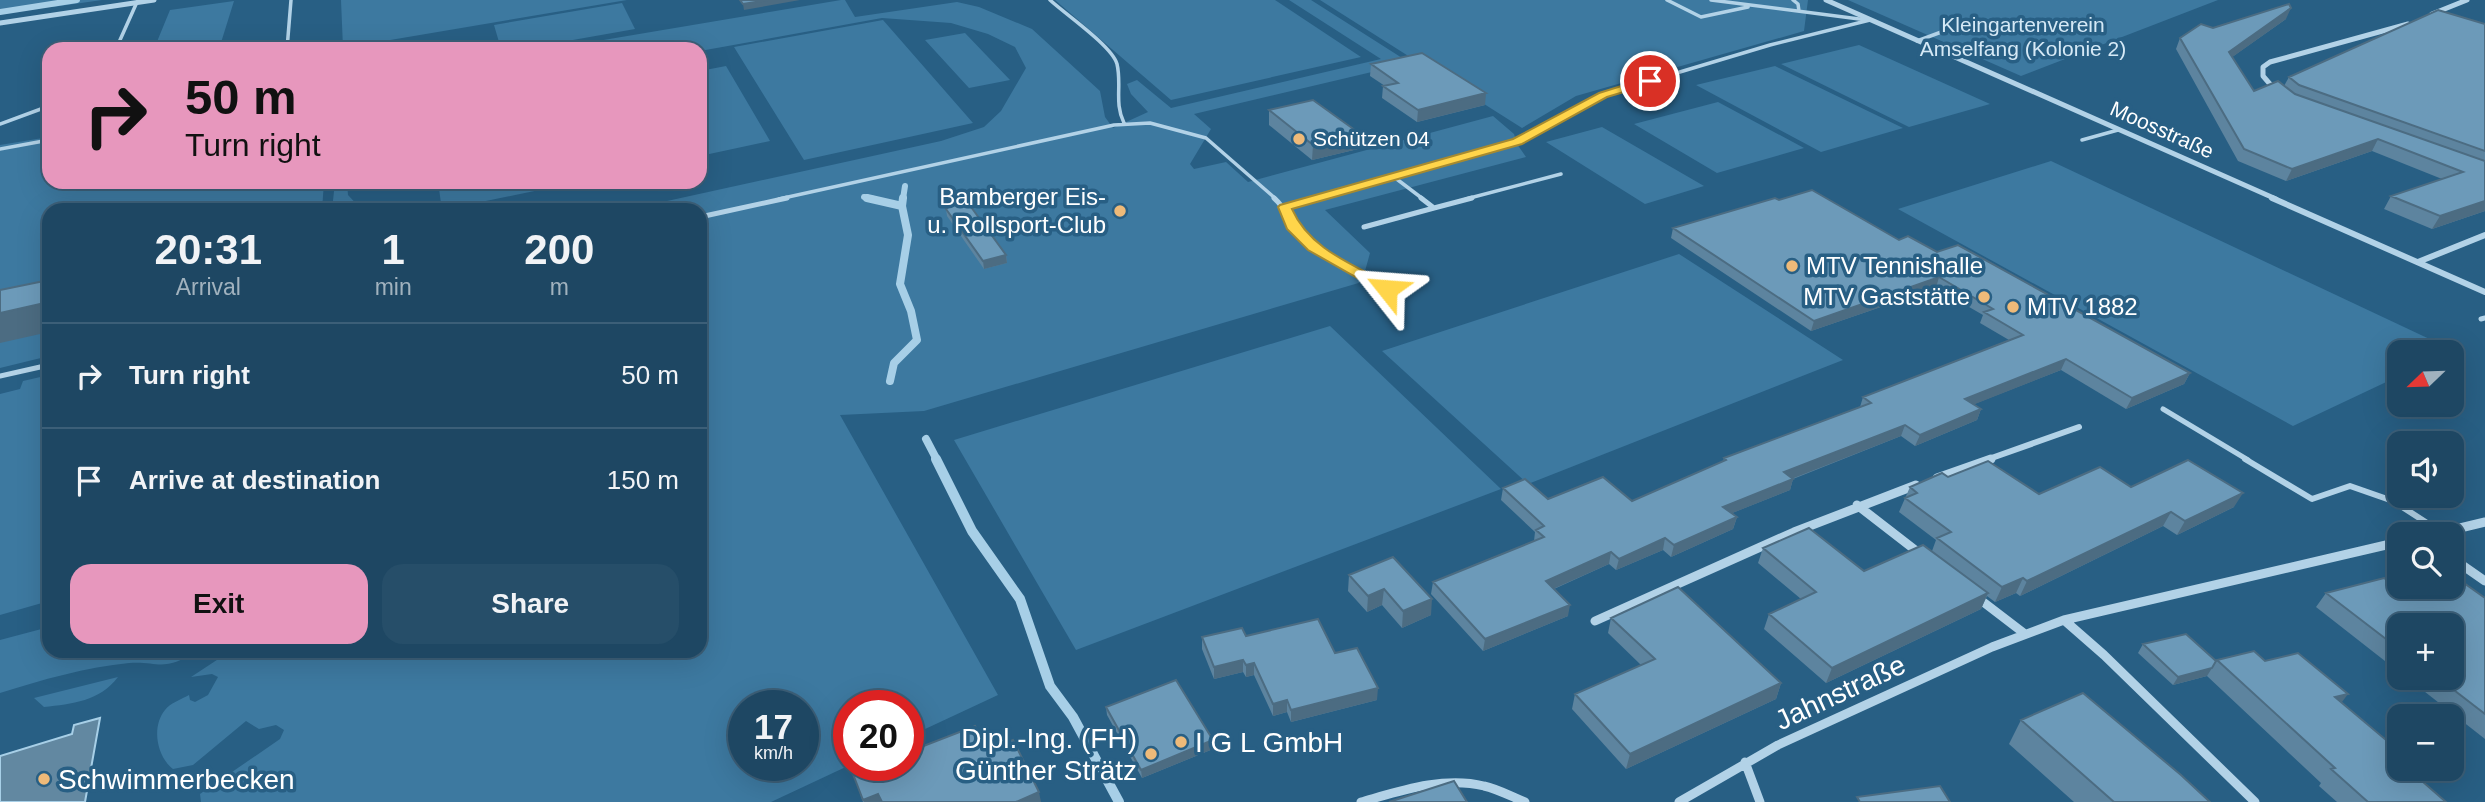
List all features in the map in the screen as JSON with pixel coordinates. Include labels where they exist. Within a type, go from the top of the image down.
[{"type":"street","points":[[0,23],[154,0]]},
{"type":"street","name":"Moosstraße","points":[[1826,0],[2485,292]]},
{"type":"street","points":[[2424,18],[2468,0]]},
{"type":"street","points":[[2282,95],[2263,76],[2263,67],[2270,62],[2368,37],[2416,21]]},
{"type":"street","points":[[2418,262],[2485,235]]},
{"type":"street","points":[[1933,480],[2079,427]]},
{"type":"street","points":[[1595,621],[1735,556],[1857,505],[1920,484]]},
{"type":"street","points":[[1857,505],[1930,562]]},
{"type":"street","points":[[2464,527],[2485,522]]},
{"type":"street","name":"Jahnstraße","points":[[1679,802],[1745,761],[2025,634],[2064,621],[2387,545]]},
{"type":"street","points":[[2464,566],[2485,581]]},
{"type":"street","points":[[1972,594],[2025,634]]},
{"type":"street","points":[[2064,621],[2104,655],[2255,802]]},
{"type":"street","points":[[1745,761],[1760,802]]},
{"type":"street","points":[[1362,802],[1423,785],[1457,783],[1485,786],[1525,802]]},
{"type":"lane","points":[[288,42],[291,0]]},
{"type":"lane","points":[[1050,0],[1114,56],[1119,68],[1115,106],[1124,123]]},
{"type":"lane","points":[[1667,0],[1701,17],[1754,5]]},
{"type":"lane","points":[[1711,0],[1870,20]]},
{"type":"lane","points":[[1793,0],[1798,4],[1799,11]]},
{"type":"lane","points":[[119,42],[137,2]]},
{"type":"lane","points":[[1285,207],[1518,142],[1603,95],[1770,45],[1870,20]]},
{"type":"lane","points":[[1917,41],[1944,31]]},
{"type":"lane","points":[[0,124],[42,109]]},
{"type":"lane","points":[[707,215],[1124,123],[1150,123],[1206,138],[1285,207],[1294,229],[1312,247],[1387,289]]},
{"type":"lane","points":[[2082,140],[2118,130]]},
{"type":"lane","points":[[0,149],[42,141]]},
{"type":"lane","points":[[1364,227],[1561,174]]},
{"type":"lane","points":[[1394,177],[1434,208]]},
{"type":"lane","points":[[0,376],[42,367]]},
{"type":"lane","points":[[2163,409],[2312,499],[2350,486],[2393,501],[2423,522]]},
{"type":"green space","points":[[0,0],[102,0],[53,7],[41,4],[0,10]]},
{"type":"green space","points":[[341,0],[627,0],[378,42],[343,42]]},
{"type":"green space","points":[[841,0],[845,0],[855,17],[957,2],[979,7],[1032,29],[1100,91],[1105,117],[1113,128],[1148,112],[1131,94],[1127,84],[1137,80],[1171,108],[1381,59],[1289,0],[1311,0],[1410,63],[1194,114],[1211,129],[1190,164],[1194,169],[1226,162],[1248,182],[1493,116],[1514,134],[1526,157],[1325,210],[1370,253],[1362,282],[924,411],[840,415],[998,695],[924,730],[924,690],[833,690],[833,773],[819,780],[819,690],[728,690],[728,781],[816,781],[771,802],[201,802],[200,794],[280,739],[284,730],[276,725],[259,729],[246,721],[193,765],[173,769],[167,764],[158,741],[161,717],[170,705],[189,695],[190,700],[195,702],[208,695],[218,677],[212,674],[191,677],[220,658],[707,658],[707,203],[658,203],[941,141],[984,127],[1001,111],[1026,68],[1015,47],[988,34],[951,23],[882,18],[707,50],[707,42],[592,42]]},
{"type":"green space","points":[[1055,0],[1275,0],[1361,57],[1171,100]]},
{"type":"green space","points":[[1320,0],[1808,0],[1804,31],[1576,96],[1522,128]]},
{"type":"green space","name":"Kleingartenverein Amselfang (Kolonie 2)","points":[[1848,0],[2218,0],[2021,76]]},
{"type":"green space","points":[[234,1],[221,42],[157,42],[170,10]]},
{"type":"green space","points":[[622,3],[635,29],[562,42],[499,42],[494,25]]},
{"type":"green space","points":[[883,20],[973,123],[804,160],[734,47]]},
{"type":"green space","points":[[965,33],[1010,80],[969,88],[925,40]]},
{"type":"green space","points":[[1859,45],[1990,104],[1909,127],[1781,64]]},
{"type":"green space","points":[[726,66],[770,141],[707,154],[707,70]]},
{"type":"green space","points":[[1775,66],[1903,128],[1821,152],[1696,85]]},
{"type":"green space","points":[[1718,102],[1804,148],[1717,173],[1634,124]]},
{"type":"green space","points":[[1602,127],[1704,186],[1645,204],[1546,142]]},
{"type":"green space","points":[[42,138],[42,189],[324,189],[322,203],[42,203],[42,358],[0,368],[0,145]]},
{"type":"green space","points":[[2051,161],[2432,340],[2387,340],[2387,382],[2293,426],[1898,209]]},
{"type":"green space","points":[[334,189],[348,189],[348,195],[355,203],[333,203]]},
{"type":"green space","points":[[439,189],[544,189],[476,203],[441,203]]},
{"type":"green space","points":[[1679,254],[1843,360],[1528,484],[1382,351]]},
{"type":"green space","points":[[1330,326],[1501,489],[1076,650],[954,440]]},
{"type":"green space","points":[[42,377],[42,603],[0,615],[0,394],[20,389],[23,381]]},
{"type":"green space","points":[[42,629],[42,658],[184,658],[165,664],[129,663],[97,668],[0,693],[0,640]]},
{"type":"green space","points":[[118,677],[103,691],[75,703],[44,707],[34,698]]},
{"type":"shaded area","name":"Schwimmerbecken","points":[[100,718],[85,802],[0,802],[0,756],[72,734],[74,725]]},
{"type":"building","points":[[740,0],[768,0],[743,4]]},
{"type":"building","points":[[2289,4],[2291,8],[2229,52],[2254,91],[2278,81],[2295,94],[2485,161],[2485,201],[2440,216],[2391,196],[2463,172],[2378,139],[2292,169],[2244,149],[2180,38],[2201,24],[2213,28]]},
{"type":"building","points":[[2438,10],[2485,24],[2485,151],[2299,85],[2289,77]]},
{"type":"building","points":[[1422,53],[1486,93],[1418,110],[1383,86],[1398,83],[1371,64]]},
{"type":"building","points":[[1313,100],[1359,133],[1313,145],[1269,110]]},
{"type":"building","points":[[1812,190],[1899,240],[1908,236],[1937,252],[1958,245],[2190,373],[2132,398],[2066,359],[1965,399],[1981,409],[1920,435],[1905,425],[1784,472],[1793,479],[1723,507],[1737,517],[1674,545],[1665,538],[1619,559],[1611,552],[1546,581],[1570,605],[1485,639],[1433,582],[1544,537],[1536,530],[1544,526],[1503,488],[1525,479],[1548,499],[1603,477],[1632,501],[1726,460],[1724,458],[1871,403],[1863,397],[2023,335],[1984,312],[1993,309],[1939,277],[1814,321],[1673,228]]},
{"type":"building","points":[[963,196],[1006,255],[983,261],[946,209]]},
{"type":"building","points":[[42,281],[42,304],[0,313],[0,290]]},
{"type":"building","points":[[2188,460],[2243,493],[2185,521],[2171,512],[2027,581],[2023,578],[2002,587],[1937,538],[1951,532],[1905,498],[1917,493],[1910,487],[1942,473],[1948,477],[1988,461],[2039,494],[2100,467],[2131,487]]},
{"type":"building","points":[[1809,528],[1864,571],[1923,545],[1988,593],[1832,668],[1769,614],[1816,592],[1763,548]]},
{"type":"building","points":[[1393,557],[1432,599],[1403,611],[1384,589],[1368,596],[1349,575]]},
{"type":"building","points":[[2384,578],[2387,580],[2387,599],[2464,599],[2464,583],[2485,598],[2485,714],[2454,690],[2464,690],[2464,613],[2387,613],[2387,640],[2326,593]]},
{"type":"building","points":[[1678,587],[1781,683],[1630,754],[1575,694],[1655,659],[1611,618]]},
{"type":"building","points":[[1318,619],[1335,653],[1357,648],[1378,688],[1291,710],[1287,700],[1273,704],[1254,663],[1246,665],[1243,660],[1214,667],[1202,637],[1242,628],[1246,636]]},
{"type":"building","points":[[2186,634],[2216,661],[2212,668],[2178,677],[2143,644]]},
{"type":"building","points":[[2254,651],[2265,661],[2298,653],[2348,694],[2335,697],[2387,741],[2387,781],[2422,781],[2446,802],[2368,802],[2331,769],[2335,768],[2217,660]]},
{"type":"building","points":[[1176,680],[1213,740],[1141,770],[1106,707]]},
{"type":"building","points":[[2083,693],[2210,802],[2114,802],[2021,720]]},
{"type":"building","points":[[975,726],[987,750],[1013,740],[1039,792],[1016,802],[882,802],[878,794],[863,800],[856,781],[924,781],[924,746]]},
{"type":"building","points":[[1454,781],[1467,802],[1389,802]]},
{"type":"building","points":[[1940,786],[1950,802],[1860,802],[1857,797]]},
{"type":"waterway","points":[[0,12],[77,0]]},
{"type":"waterway","points":[[903,199],[905,186]]},
{"type":"waterway","points":[[864,197],[874,199]]},
{"type":"waterway","points":[[867,198],[902,206]]},
{"type":"waterway","points":[[902,206],[903,198]]},
{"type":"waterway","points":[[890,381],[894,363],[917,340],[911,311],[900,284],[908,235],[902,206]]},
{"type":"waterway","points":[[926,439],[937,460]]},
{"type":"waterway","points":[[936,459],[972,531],[1020,599],[1050,686],[1073,717],[1119,802]]},
{"type":"place","name":"Schützen 04","points":[[1299,139]]},
{"type":"place","name":"Bamberger Eis- u. Rollsport-Club","points":[[1120,211]]},
{"type":"place","name":"MTV Tennishalle","points":[[1792,266]]},
{"type":"place","name":"MTV Gaststätte","points":[[1984,297]]},
{"type":"place","name":"MTV 1882","points":[[2013,307]]},
{"type":"place","name":"I G L GmbH","points":[[1181,742]]},
{"type":"place","name":"Dipl.-Ing. (FH) Günther Strätz","points":[[1151,754]]},
{"type":"place","name":"Schwimmerbecken","points":[[44,779]]},
{"type":"route","points":[[1387,289],[1312,247],[1294,229],[1285,207],[1518,142],[1603,95],[1650,81]]}]
